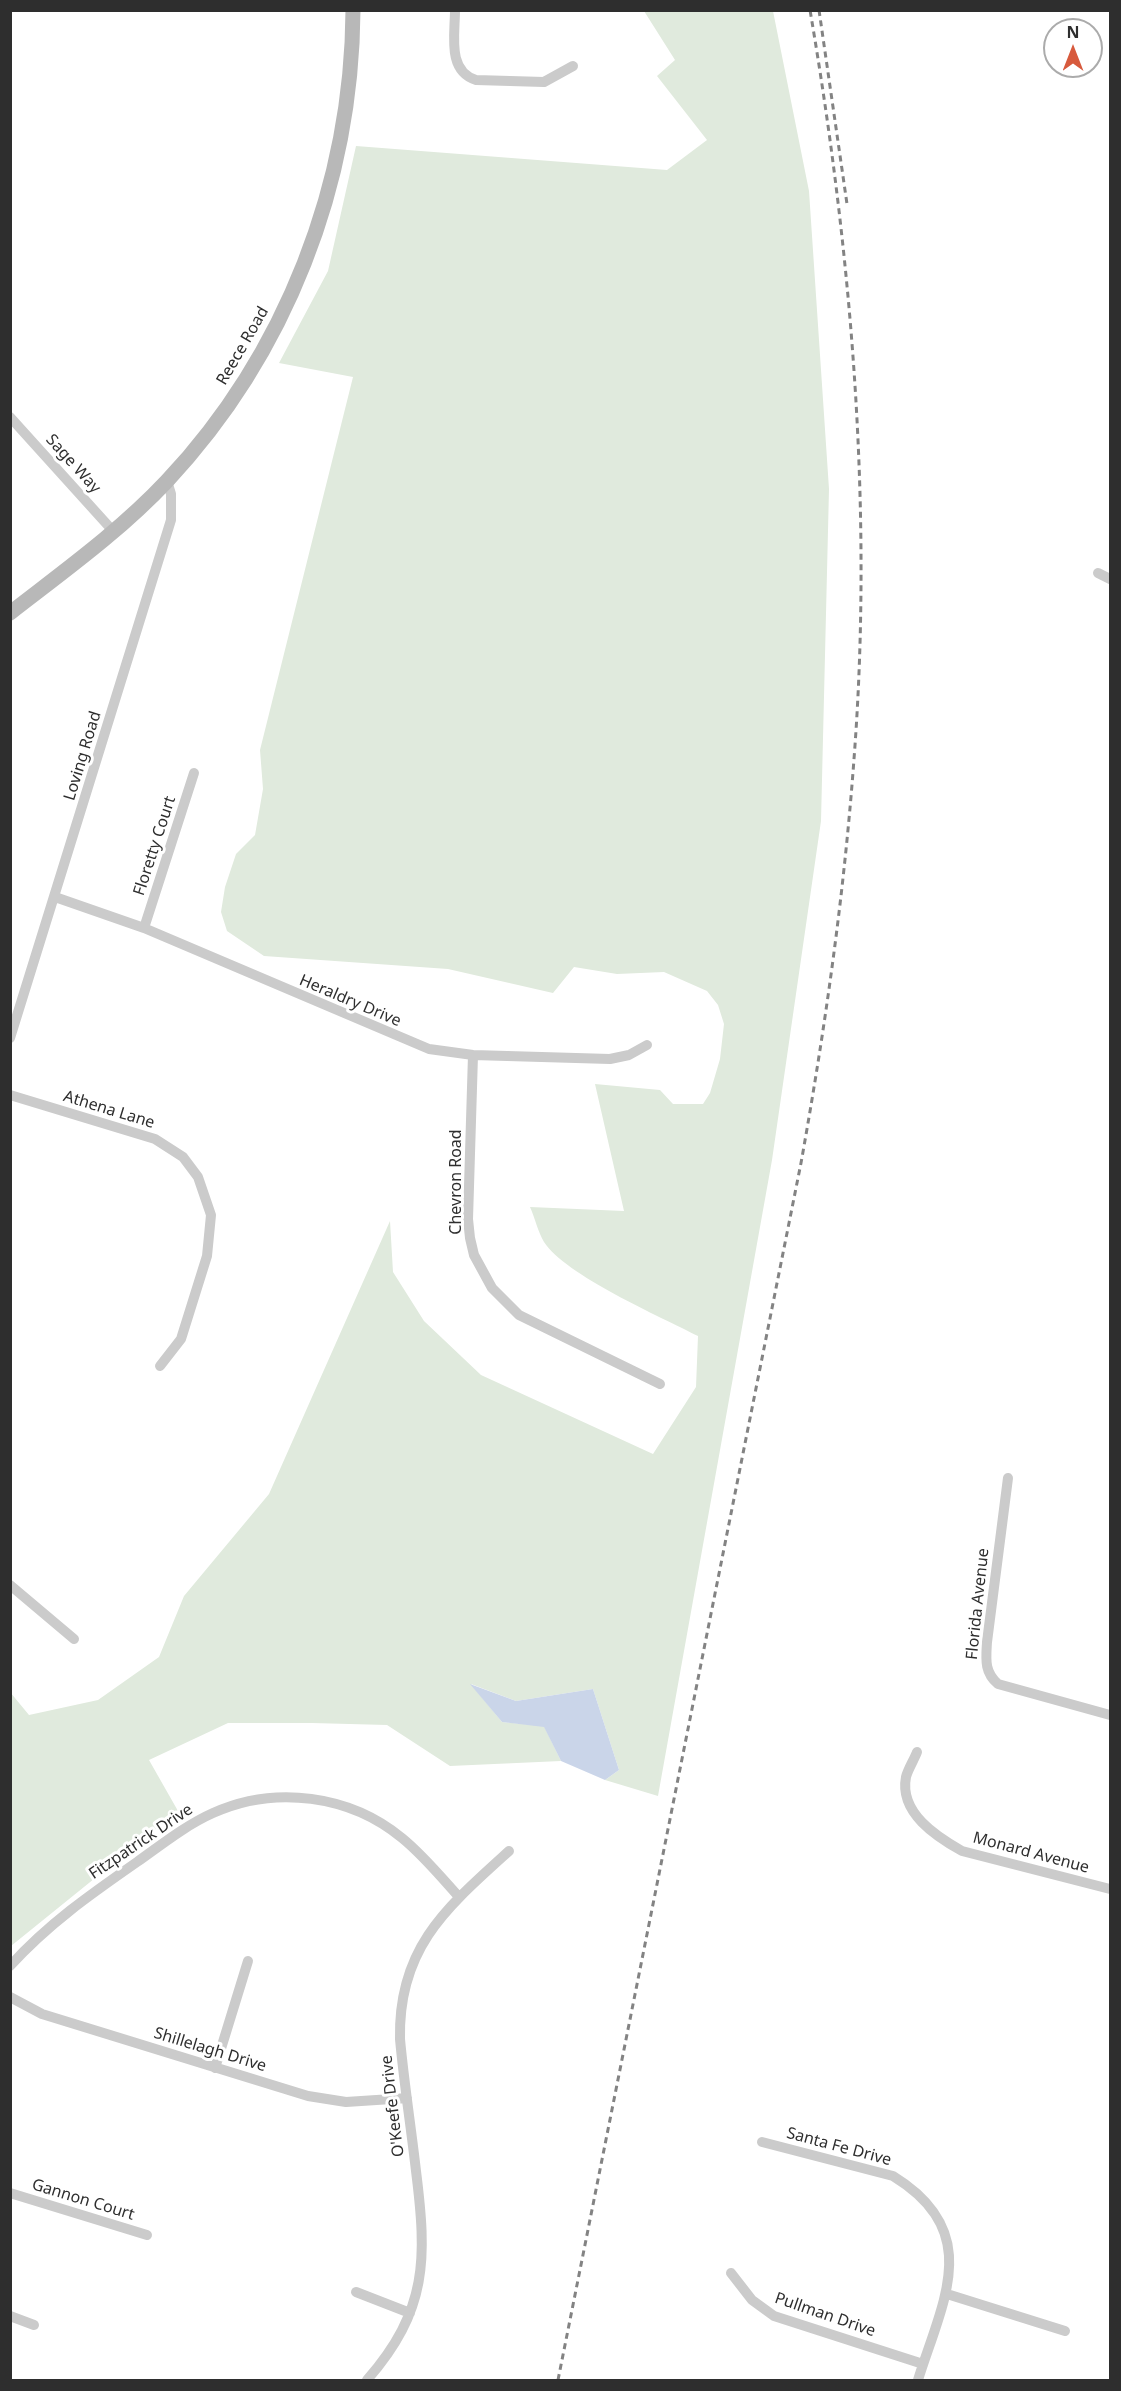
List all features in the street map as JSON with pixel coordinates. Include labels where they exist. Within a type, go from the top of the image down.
[{"type":"main road","name":"Reece Road","points":[[10,613],[113,531],[167,481],[207,435],[240,389],[269,342],[300,277],[322,215],[349,91],[353,10]]},
{"type":"street","points":[[455,10],[455,58],[458,67],[468,78],[544,82],[573,66]]},
{"type":"street","name":"Sage Way","points":[[10,417],[113,531]]},
{"type":"street","name":"Loving Road","points":[[10,1038],[171,520],[172,500],[167,481]]},
{"type":"street","points":[[1098,573],[1110,579]]},
{"type":"street","name":"Floretty Court","points":[[144,928],[194,773]]},
{"type":"street","name":"Heraldry Drive","points":[[55,897],[144,928],[411,1043],[450,1053],[610,1059],[629,1055],[647,1045]]},
{"type":"street","name":"Chevron Road","points":[[472,1055],[468,1220],[474,1255],[482,1272],[504,1302],[519,1315],[660,1384]]},
{"type":"street","name":"Athena Lane","points":[[10,1095],[155,1139],[183,1157],[198,1178],[211,1215],[207,1256],[181,1340],[160,1366]]},
{"type":"street","name":"Florida Avenue","points":[[1008,1478],[987,1642],[986,1668],[991,1678],[998,1684],[1110,1715]]},
{"type":"street","points":[[10,1585],[74,1639]]},
{"type":"street","name":"Monard Avenue","points":[[917,1752],[906,1776],[906,1788],[917,1816],[930,1831],[962,1851],[1110,1889]]},
{"type":"street","name":"Fitzpatrick Drive","points":[[10,1966],[43,1932],[68,1911],[176,1835],[215,1812],[251,1801],[272,1798],[315,1799],[336,1803],[369,1816],[412,1847],[459,1897]]},
{"type":"street","name":"O'Keefe Drive","points":[[367,2380],[394,2346],[410,2313],[422,2274],[423,2238],[400,2025],[408,1977],[433,1926],[459,1897],[509,1851]]},
{"type":"street","points":[[215,2068],[248,1961]]},
{"type":"street","name":"Shillelagh Drive","points":[[10,1997],[42,2014],[326,2100],[366,2102],[407,2098]]},
{"type":"street","name":"Santa Fe Drive","points":[[762,2142],[892,2176],[912,2188],[925,2201],[947,2240],[950,2264],[947,2294],[918,2380]]},
{"type":"street","name":"Gannon Court","points":[[10,2193],[147,2235]]},
{"type":"street","name":"Pullman Drive","points":[[731,2273],[752,2300],[774,2316],[924,2364]]},
{"type":"street","points":[[356,2292],[410,2313]]},
{"type":"street","points":[[947,2294],[1065,2331]]},
{"type":"street","points":[[10,2316],[34,2325]]},
{"type":"shaded area","points":[[644,11],[773,11],[809,191],[829,489],[821,821],[772,1160],[658,1796],[605,1780],[619,1770],[593,1689],[516,1701],[471,1684],[502,1722],[544,1726],[561,1761],[450,1766],[387,1725],[228,1723],[149,1760],[178,1811],[11,1946],[10,1692],[29,1715],[98,1700],[159,1657],[184,1596],[269,1494],[390,1221],[393,1272],[424,1321],[481,1375],[653,1454],[696,1387],[698,1336],[592,1281],[555,1255],[544,1242],[530,1207],[624,1211],[595,1084],[660,1090],[673,1104],[703,1104],[710,1093],[720,1059],[724,1024],[718,1005],[707,991],[664,972],[617,974],[574,967],[553,993],[448,969],[264,956],[227,931],[221,912],[225,887],[236,854],[255,835],[263,789],[260,750],[353,377],[279,363],[328,271],[356,146],[667,170],[707,140],[657,76],[675,60]]},
{"type":"water","points":[[470,1684],[516,1701],[593,1689],[619,1770],[605,1780],[561,1761],[544,1727],[502,1722]]},
{"type":"railway","points":[[558,2380],[801,1163],[826,1012],[845,861],[859,665],[860,478],[855,384],[837,196],[810,10]]},
{"type":"railway","points":[[819,10],[847,204]]}]
